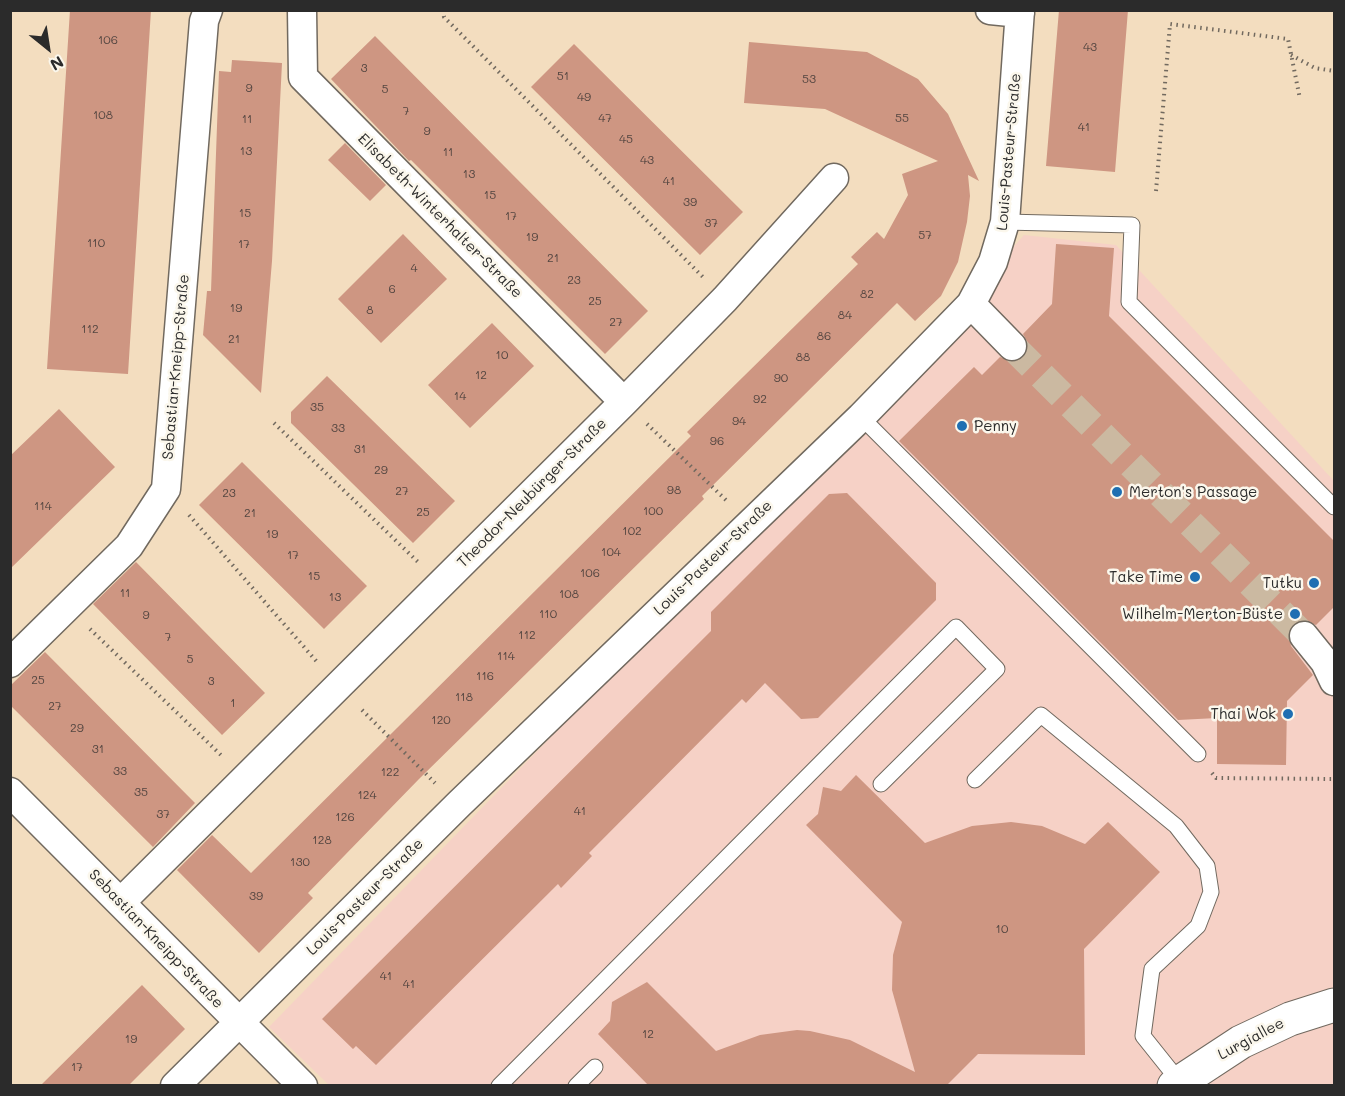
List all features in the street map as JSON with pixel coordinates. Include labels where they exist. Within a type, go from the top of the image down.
[{"type":"street","name":"Sebastian-Kneipp-Straße","points":[[10,663],[129,546],[166,489],[204,21],[208,10]]},
{"type":"street","name":"Elisabeth-Winterhalter-Straße","points":[[302,10],[303,77],[624,402]]},
{"type":"street","points":[[990,10],[1020,12]]},
{"type":"street","name":"Louis-Pasteur-Straße","points":[[175,1086],[476,788],[861,417],[971,304],[993,262],[1005,222],[1020,12]]},
{"type":"street","name":"Theodor-Neubürger-Straße","points":[[121,902],[624,402],[725,299],[834,178]]},
{"type":"street","points":[[971,304],[1012,346]]},
{"type":"street","points":[[1304,636],[1325,662],[1335,681]]},
{"type":"street","name":"Sebastian-Kneipp-Straße","points":[[10,792],[303,1086]]},
{"type":"street","name":"Lurgiallee","points":[[1176,1083],[1241,1042],[1290,1018],[1335,1005]]},
{"type":"lane","points":[[1005,222],[1132,225],[1129,302],[1335,507]]},
{"type":"lane","points":[[861,417],[1198,754]]},
{"type":"lane","points":[[499,1086],[956,627],[997,669],[881,784]]},
{"type":"lane","points":[[975,780],[1041,715],[1176,826],[1207,866],[1210,892],[1198,926],[1152,969],[1143,1036],[1176,1083]]},
{"type":"lane","points":[[576,1086],[595,1067]]},
{"type":"path","points":[[443,10],[444,17],[725,299]]},
{"type":"path","points":[[1156,190],[1170,24],[1288,39],[1300,99]]},
{"type":"path","points":[[1291,55],[1315,68],[1335,71]]},
{"type":"path","points":[[624,402],[729,503]]},
{"type":"path","points":[[274,423],[441,585]]},
{"type":"path","points":[[166,489],[337,685],[442,790]]},
{"type":"path","points":[[66,607],[245,779]]},
{"type":"path","points":[[1198,754],[1216,778],[1335,778]]},
{"type":"shaded area","points":[[1024,235],[1116,245],[1334,481],[1334,1085],[329,1085],[269,1027],[859,420]]},
{"type":"building","points":[[70,10],[151,10],[128,374],[47,369]]},
{"type":"building","points":[[1059,10],[1128,10],[1115,172],[1046,166]]},
{"type":"building","points":[[375,36],[648,311],[605,354],[411,160],[409,161],[331,79]]},
{"type":"building","points":[[749,42],[867,52],[918,79],[948,114],[979,181],[968,175],[970,196],[967,222],[958,262],[941,296],[915,321],[897,303],[702,496],[704,499],[419,779],[308,893],[313,898],[259,953],[177,870],[212,835],[251,873],[691,436],[687,432],[858,264],[851,257],[877,232],[884,239],[908,195],[902,174],[938,161],[825,109],[744,103]]},
{"type":"building","points":[[574,44],[743,212],[700,255],[531,87]]},
{"type":"building","points":[[232,60],[282,63],[272,261],[261,393],[203,335],[207,291],[211,291],[219,71],[231,72]]},
{"type":"building","points":[[345,143],[386,185],[370,201],[328,160]]},
{"type":"building","points":[[403,234],[447,279],[381,343],[338,299]]},
{"type":"building","name":"Merton's Passage","points":[[1056,244],[1114,248],[1109,316],[1335,542],[1335,606],[1316,625],[1301,620],[1293,624],[1288,631],[1291,646],[1313,675],[1287,701],[1286,765],[1217,764],[1217,718],[1178,720],[899,441],[974,367],[982,375],[1000,357],[1016,362],[1024,357],[1028,343],[1023,334],[1052,304]]},
{"type":"building","points":[[492,323],[534,366],[470,428],[428,385]]},
{"type":"building","points":[[327,376],[455,501],[413,543],[291,423],[291,412]]},
{"type":"building","points":[[59,409],[115,467],[10,569],[10,456]]},
{"type":"building","points":[[242,462],[367,586],[324,629],[199,505]]},
{"type":"building","points":[[847,493],[936,583],[936,600],[818,718],[801,719],[765,683],[746,703],[742,699],[589,853],[592,856],[561,888],[558,884],[376,1065],[356,1046],[353,1049],[322,1019],[711,631],[711,612],[829,494]]},
{"type":"building","points":[[136,562],[265,693],[222,735],[93,604]]},
{"type":"building","points":[[45,652],[195,803],[153,847],[10,705],[10,686]]},
{"type":"building","points":[[856,775],[925,843],[972,826],[1011,822],[1042,826],[1085,844],[1108,822],[1160,872],[1084,949],[1085,1055],[978,1054],[946,1086],[649,1086],[598,1034],[610,1021],[612,1002],[647,982],[716,1051],[760,1035],[797,1030],[810,1031],[850,1040],[915,1072],[892,990],[893,955],[902,922],[806,825],[818,814],[823,787],[841,791]]},
{"type":"building","points":[[142,985],[185,1029],[128,1086],[40,1086]]},
{"type":"tunnel","points":[[1012,346],[1304,636]]},
{"type":"place","name":"Penny","points":[[962,426]]},
{"type":"place","name":"Merton's Passage","points":[[1117,492]]},
{"type":"place","name":"Take Time","points":[[1195,577]]},
{"type":"place","name":"Tutku","points":[[1314,583]]},
{"type":"place","name":"Wilhelm-Merton-Büste","points":[[1295,614]]},
{"type":"place","name":"Thai Wok","points":[[1288,714]]}]
